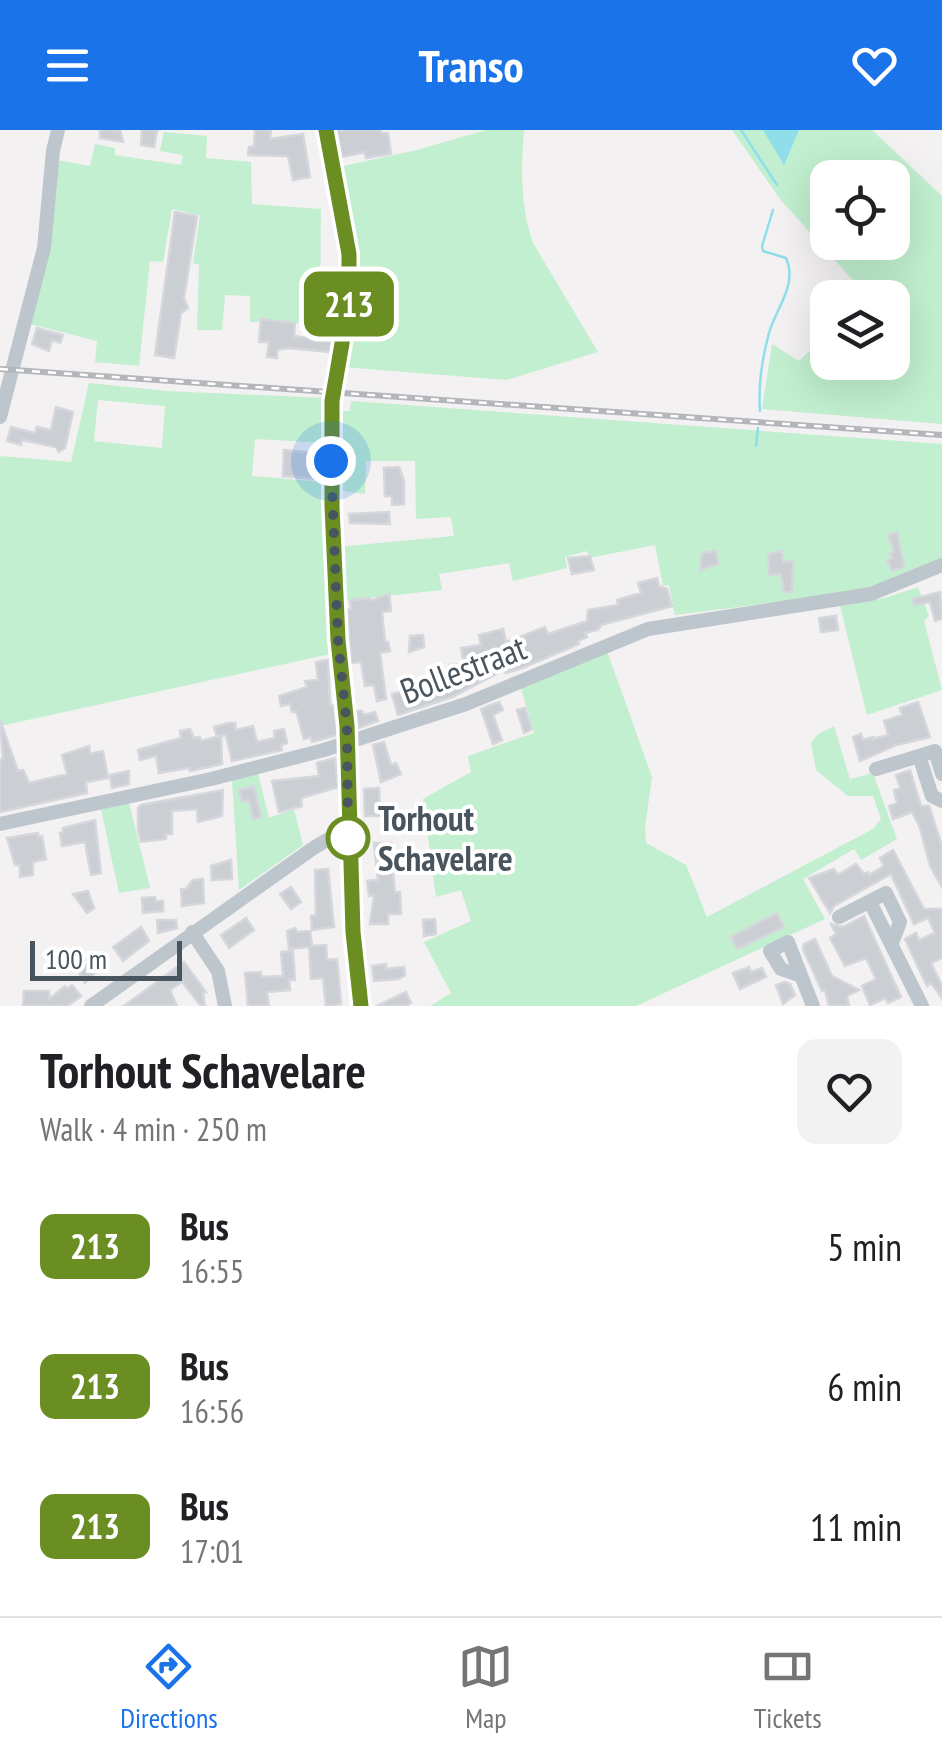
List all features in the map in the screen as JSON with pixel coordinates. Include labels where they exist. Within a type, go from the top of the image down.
[{"type":"street","points":[[0,418],[44,248],[58,130]]},
{"type":"street","points":[[326,130],[349,267],[349,303],[332,401],[331,461],[338,640],[347,742],[348,836],[361,1006]]},
{"type":"street","name":"Bollestraat","points":[[0,824],[211,779],[347,742],[466,704],[648,629],[872,594],[942,566]]},
{"type":"street","points":[[876,769],[935,751],[942,774]]},
{"type":"street","points":[[919,756],[932,796],[942,800]]},
{"type":"street","points":[[91,1006],[330,838],[348,836]]},
{"type":"street","points":[[839,916],[886,893],[900,922],[892,943],[922,1006]]},
{"type":"street","points":[[192,932],[218,971],[225,1006]]},
{"type":"street","points":[[802,976],[814,1006]]},
{"type":"green space","points":[[486,130],[524,130],[523,187],[533,243],[598,352],[506,380],[343,367],[356,300],[339,167]]},
{"type":"green space","points":[[732,130],[872,130],[904,160],[810,160],[810,232],[780,199]]},
{"type":"green space","points":[[164,132],[207,136],[206,158],[251,162],[252,204],[321,209],[320,324],[250,322],[250,296],[225,295],[222,330],[197,330],[199,265],[193,263],[200,215],[172,209],[163,262],[150,261],[139,366],[95,362],[97,341],[30,324],[45,270],[57,160],[90,166],[95,144],[115,148],[115,155],[181,165],[183,155],[160,151]]},
{"type":"green space","points":[[910,166],[942,196],[942,424],[762,409],[772,344],[799,361],[810,350],[810,380],[910,380],[910,280],[853,280],[835,260],[910,260]]},
{"type":"green space","points":[[89,383],[167,391],[326,398],[326,443],[255,439],[252,476],[325,482],[335,653],[0,726],[0,456],[71,462]],"holes":[[[98,400],[165,406],[162,448],[94,441]]]},
{"type":"green space","points":[[351,401],[942,444],[942,561],[855,592],[675,615],[669,585],[663,586],[655,545],[589,558],[587,551],[565,557],[567,568],[513,581],[509,563],[439,574],[442,590],[340,601],[337,547],[454,536],[451,517],[416,519],[415,461],[366,461],[365,494],[336,490],[338,411],[350,411]]},
{"type":"green space","points":[[918,587],[929,616],[924,621],[942,690],[867,715],[840,606]]},
{"type":"green space","points":[[607,651],[652,777],[646,843],[686,865],[707,917],[873,829],[881,819],[873,796],[848,796],[816,770],[811,743],[818,734],[834,726],[850,779],[873,773],[897,839],[861,860],[854,849],[803,879],[825,919],[636,1006],[430,1006],[451,993],[424,942],[471,921],[461,890],[436,897],[423,799],[471,772],[468,756],[534,733],[521,688]]},
{"type":"green space","points":[[258,773],[269,818],[294,809],[303,845],[239,890],[232,780]]},
{"type":"green space","points":[[129,803],[150,888],[119,893],[101,809]]},
{"type":"water","points":[[763,130],[799,130],[784,165]]},
{"type":"building","points":[[100,130],[120,130],[123,142],[100,138]]},
{"type":"building","points":[[142,130],[157,130],[154,147],[141,145]]},
{"type":"building","points":[[255,130],[271,130],[270,139],[303,134],[310,177],[293,180],[288,156],[248,155],[249,147],[254,147]]},
{"type":"building","points":[[337,130],[388,133],[391,154],[366,158],[365,152],[342,157]]},
{"type":"building","points":[[175,212],[197,216],[184,298],[188,308],[181,313],[174,358],[155,355]]},
{"type":"building","points":[[261,319],[295,323],[294,336],[331,342],[330,352],[287,348],[277,350],[277,358],[267,357],[269,342],[259,342]]},
{"type":"building","points":[[37,328],[63,335],[60,343],[52,340],[49,351],[32,344]]},
{"type":"building","points":[[56,407],[73,412],[65,448],[59,452],[56,447],[7,441],[11,427],[35,433],[37,427],[51,430]]},
{"type":"building","points":[[284,450],[315,453],[313,479],[283,476]]},
{"type":"building","points":[[399,467],[404,481],[404,504],[392,505],[392,496],[385,496],[384,468]]},
{"type":"building","points":[[389,512],[390,524],[350,523],[349,514]]},
{"type":"building","points":[[897,532],[904,567],[892,571],[887,560],[894,552],[888,535]]},
{"type":"building","points":[[716,551],[718,564],[700,570],[702,553]]},
{"type":"building","points":[[782,551],[783,562],[793,561],[792,592],[784,592],[781,574],[769,575],[768,554]]},
{"type":"building","points":[[590,556],[594,570],[572,574],[568,558]]},
{"type":"building","points":[[657,578],[659,586],[667,589],[672,606],[601,625],[598,630],[585,633],[587,637],[579,644],[522,668],[506,673],[504,670],[452,697],[398,715],[392,694],[447,678],[449,665],[464,664],[461,648],[481,645],[479,635],[503,629],[506,642],[545,627],[548,634],[587,621],[588,610],[618,605],[617,600],[641,593],[638,583]]},
{"type":"building","points":[[940,592],[942,619],[935,621],[930,602],[914,605],[913,599]]},
{"type":"building","points":[[389,594],[391,611],[382,612],[385,642],[390,651],[380,653],[386,699],[377,701],[374,685],[365,686],[361,662],[351,663],[347,609],[351,608],[350,600],[370,601]]},
{"type":"building","points":[[836,616],[838,630],[821,632],[819,618]]},
{"type":"building","points":[[423,635],[424,647],[409,652],[410,636]]},
{"type":"building","points":[[328,660],[330,705],[334,705],[337,735],[312,742],[311,737],[304,739],[296,711],[292,712],[290,704],[281,706],[279,696],[307,687],[305,681],[318,680],[316,662]]},
{"type":"building","points":[[499,702],[503,710],[493,715],[502,740],[493,744],[481,709]]},
{"type":"building","points":[[918,702],[930,737],[896,745],[860,761],[853,737],[861,734],[863,740],[888,735],[884,721],[902,715],[900,708]]},
{"type":"building","points":[[525,708],[532,729],[524,733],[517,710]]},
{"type":"building","points":[[356,711],[364,715],[375,712],[378,721],[358,728]]},
{"type":"building","points":[[0,720],[18,771],[23,770],[29,783],[67,774],[62,755],[89,746],[90,754],[103,751],[108,778],[86,782],[87,793],[0,812]]},
{"type":"building","points":[[235,723],[236,730],[253,726],[257,742],[275,738],[274,731],[284,729],[287,743],[281,745],[282,750],[232,761],[226,735],[221,736],[222,764],[190,771],[189,768],[159,773],[156,756],[140,760],[138,750],[181,738],[180,731],[190,729],[194,738],[200,737],[201,741],[217,737],[214,727]]},
{"type":"building","points":[[384,742],[391,765],[396,763],[401,774],[381,782],[373,745]]},
{"type":"building","points":[[335,758],[338,787],[301,798],[302,806],[279,812],[272,781],[319,776],[317,763]]},
{"type":"building","points":[[910,770],[921,806],[929,806],[942,846],[942,887],[930,866],[912,812],[893,819],[889,806],[897,803],[894,790],[900,788],[896,775]]},
{"type":"building","points":[[129,771],[129,784],[112,788],[110,775]]},
{"type":"building","points":[[254,786],[261,817],[253,819],[249,800],[242,802],[239,790]]},
{"type":"building","points":[[379,788],[380,816],[365,816],[364,789]]},
{"type":"building","points":[[223,790],[222,816],[198,822],[197,809],[172,811],[172,834],[166,834],[166,839],[141,842],[141,805]]},
{"type":"building","points":[[95,820],[101,873],[91,875],[85,842],[62,846],[60,833],[63,828]]},
{"type":"building","points":[[38,833],[46,859],[33,862],[33,875],[20,877],[20,865],[15,865],[7,838]]},
{"type":"building","points":[[374,843],[392,843],[392,858],[405,857],[406,872],[393,873],[395,893],[400,892],[401,914],[388,914],[388,924],[370,924],[374,895],[369,896],[367,881],[378,880]]},
{"type":"building","points":[[893,850],[924,909],[942,909],[942,958],[931,963],[942,986],[942,998],[931,983],[927,986],[905,939],[916,933],[919,940],[935,933],[928,918],[914,924],[891,874],[834,906],[830,913],[809,878],[834,869],[838,875],[856,864],[869,875],[884,866],[880,858]]},
{"type":"building","points":[[231,860],[232,879],[212,880],[211,866]]},
{"type":"building","points":[[328,869],[334,927],[312,930],[311,916],[316,915],[315,870]]},
{"type":"building","points":[[203,879],[204,903],[182,906],[181,889],[193,880]]},
{"type":"building","points":[[291,887],[301,902],[291,909],[280,894]]},
{"type":"building","points":[[88,891],[94,908],[87,913],[73,894]]},
{"type":"building","points":[[155,897],[156,901],[163,901],[163,911],[143,913],[142,898]]},
{"type":"building","points":[[777,913],[784,927],[737,949],[731,937]]},
{"type":"building","points":[[864,916],[901,997],[888,1003],[885,998],[870,1005],[862,986],[876,979],[866,958],[845,966],[830,938],[836,934],[831,924],[843,927]]},
{"type":"building","points":[[246,918],[254,930],[229,948],[221,935]]},
{"type":"building","points":[[435,919],[436,934],[424,936],[423,920]]},
{"type":"building","points":[[157,920],[176,920],[177,928],[158,933]]},
{"type":"building","points":[[141,927],[149,941],[123,961],[113,947]]},
{"type":"building","points":[[295,928],[297,932],[310,931],[312,946],[326,945],[327,960],[337,959],[341,1004],[326,1006],[323,978],[311,979],[309,947],[289,949],[287,931]]},
{"type":"building","points":[[815,939],[832,976],[859,990],[847,996],[849,1006],[829,1006],[825,990],[822,991],[803,949],[804,944]]},
{"type":"building","points":[[293,951],[295,980],[289,980],[290,990],[267,992],[269,1006],[248,1006],[245,973],[283,976],[281,952]]},
{"type":"building","points":[[95,954],[101,967],[85,983],[75,966]]},
{"type":"building","points":[[184,962],[206,992],[205,1006],[182,982],[170,990],[177,1006],[124,1006]]},
{"type":"building","points":[[386,964],[386,969],[404,967],[405,975],[374,981],[372,966]]},
{"type":"building","points":[[749,967],[751,972],[762,968],[766,977],[740,989],[733,973]]},
{"type":"building","points":[[785,982],[795,995],[783,1004],[776,985]]},
{"type":"building","points":[[72,985],[81,996],[67,1006],[23,1006],[24,991],[49,991],[49,999]]},
{"type":"building","points":[[406,992],[411,1003],[405,1006],[377,1006]]},
{"type":"waterway","points":[[741,130],[777,185]]},
{"type":"waterway","points":[[760,411],[764,352],[789,278],[786,258],[763,251],[773,210]]},
{"type":"waterway","points":[[756,446],[758,428]]},
{"type":"railway","points":[[0,369],[942,435]]},
{"type":"bus line","name":"213","points":[[326,130],[349,254],[349,303],[332,401],[332,506],[338,640],[347,726],[353,932],[361,1006]]},
{"type":"place","name":"Torhout Schavelare","points":[[348,838]]},
{"type":"route","points":[[331,461],[338,640],[347,726],[348,838]]}]
